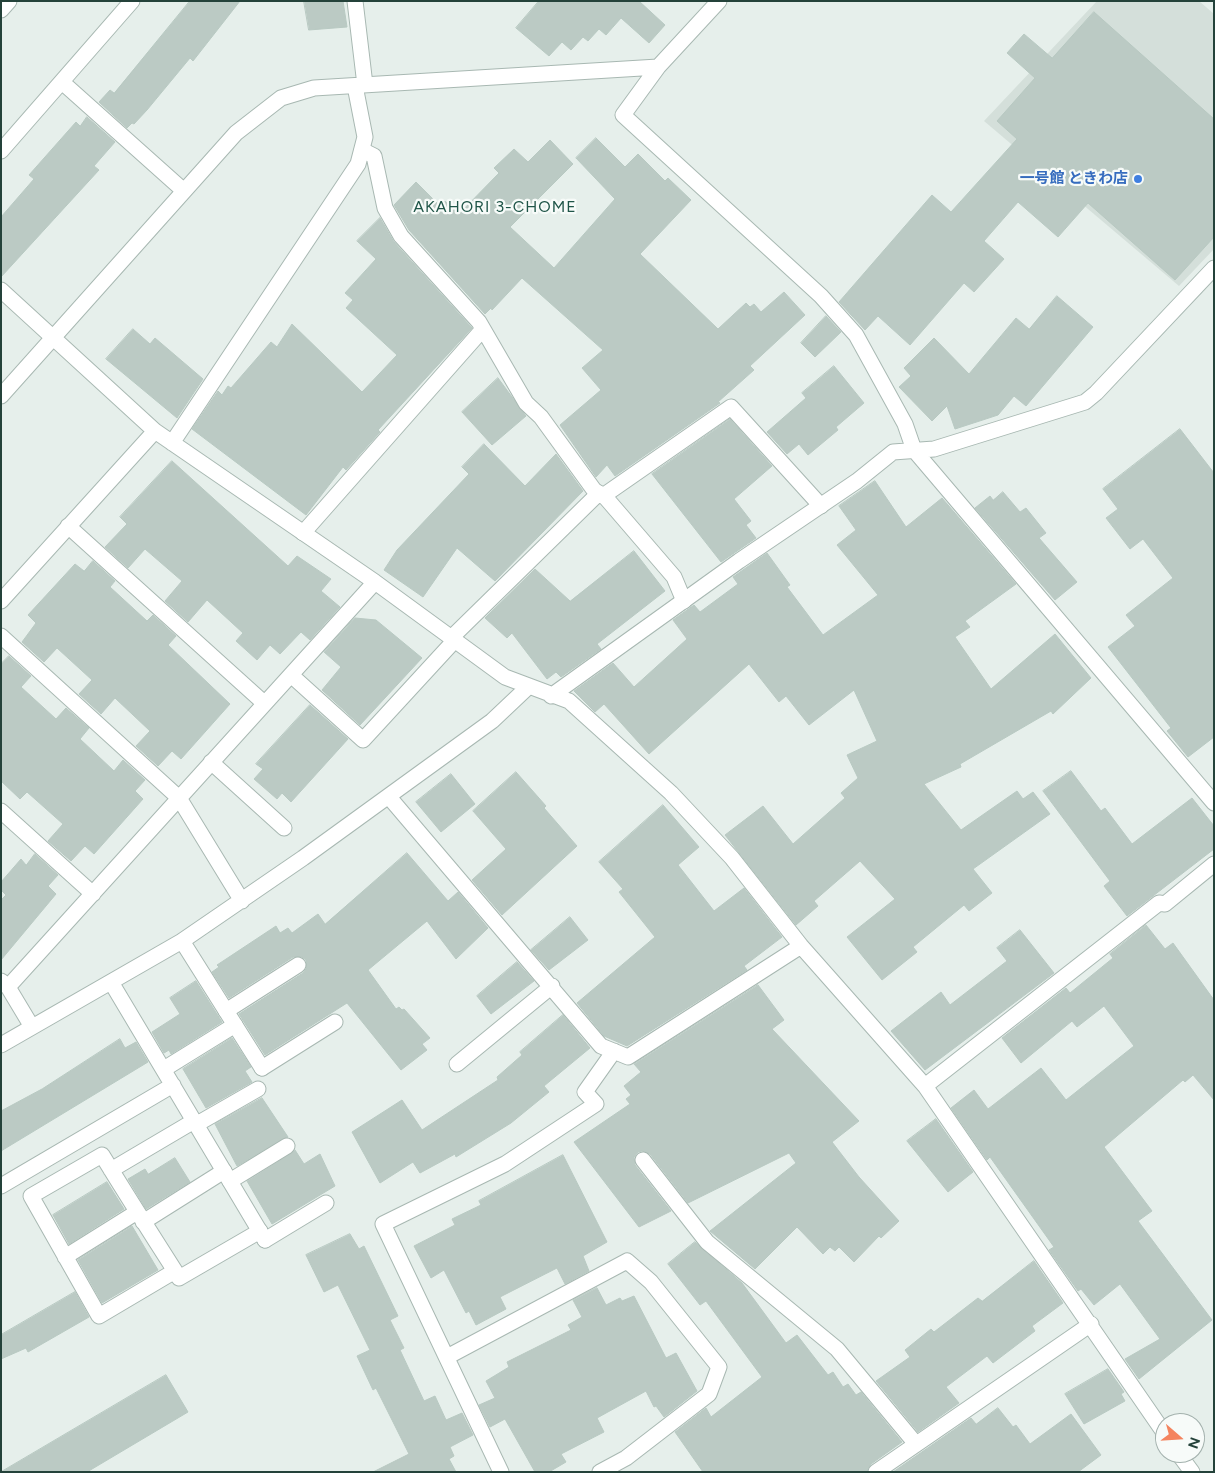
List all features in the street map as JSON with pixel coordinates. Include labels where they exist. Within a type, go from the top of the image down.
[{"type":"street","points":[[1,10],[9,1]]},
{"type":"street","points":[[1,151],[132,1]]},
{"type":"street","points":[[172,443],[358,164],[365,137],[355,1]]},
{"type":"street","points":[[719,1],[658,68],[623,115],[821,296],[850,329],[905,424],[914,450],[1214,803]]},
{"type":"street","points":[[1,396],[236,133],[282,98],[314,88],[658,68]]},
{"type":"street","points":[[62,82],[184,191]]},
{"type":"street","points":[[362,150],[374,156],[385,208],[401,236],[483,329],[526,403],[541,417],[594,490],[601,494],[674,578],[684,600]]},
{"type":"street","points":[[551,696],[684,600],[821,506],[893,452],[934,449],[1084,402],[1103,386],[1214,268]]},
{"type":"street","points":[[1,290],[155,431],[375,582],[505,677],[551,696],[569,701],[671,794],[732,858],[801,946],[925,1086],[1155,1419]]},
{"type":"street","points":[[303,533],[483,329]]},
{"type":"street","points":[[291,675],[363,740],[453,639],[601,494],[731,407],[821,506]]},
{"type":"street","points":[[1,600],[155,431]]},
{"type":"street","points":[[68,526],[264,703]]},
{"type":"street","points":[[32,1027],[4,984],[93,894],[375,582]]},
{"type":"street","points":[[1,636],[179,798],[242,901]]},
{"type":"street","points":[[1,1045],[182,941],[242,901],[492,721],[528,687]]},
{"type":"street","points":[[211,762],[284,828]]},
{"type":"street","points":[[389,797],[552,986],[601,1046],[628,1057],[801,946]]},
{"type":"street","points":[[1,812],[93,894]]},
{"type":"street","points":[[925,1086],[1159,903],[1165,904],[1214,864]]},
{"type":"street","points":[[182,941],[262,1068],[335,1022]]},
{"type":"street","points":[[226,1011],[298,965]]},
{"type":"street","points":[[110,982],[164,1069],[262,1236]]},
{"type":"street","points":[[457,1064],[552,986]]},
{"type":"street","points":[[164,1069],[235,1025]]},
{"type":"street","points":[[501,1472],[382,1224],[505,1164],[596,1104],[585,1092],[614,1051]]},
{"type":"street","points":[[1,1186],[173,1085]]},
{"type":"street","points":[[111,1170],[258,1089]]},
{"type":"street","points":[[65,1257],[140,1217],[287,1146]]},
{"type":"street","points":[[174,1271],[99,1316],[31,1196],[102,1155],[179,1278],[326,1203]]},
{"type":"street","points":[[643,1160],[707,1242],[837,1349],[916,1444]]},
{"type":"street","points":[[447,1358],[627,1261],[651,1282],[719,1368],[709,1394],[626,1458],[600,1472]]},
{"type":"street","points":[[876,1472],[1091,1324]]},
{"type":"shaded area","name":"一号館 ときわ店","points":[[1097,1],[1199,1],[1214,14],[1214,249],[1179,286],[984,121]]},
{"type":"building","points":[[190,1],[240,1],[193,61],[190,58],[147,110],[134,124],[132,123],[127,128],[99,102],[110,90],[114,93]]},
{"type":"building","points":[[304,1],[343,1],[347,27],[309,30]]},
{"type":"building","points":[[539,1],[639,1],[665,25],[649,43],[621,18],[606,35],[599,29],[588,41],[583,37],[571,50],[562,42],[549,56],[516,28]]},
{"type":"building","name":"一号館 ときわ店","points":[[1094,12],[1214,119],[1214,237],[1175,280],[1088,203],[1058,237],[1018,202],[984,241],[1004,259],[974,292],[964,283],[910,345],[878,316],[865,330],[839,302],[932,195],[951,212],[1017,139],[997,121],[1035,78],[1007,53],[1024,34],[1052,58]]},
{"type":"building","points":[[87,117],[115,142],[94,166],[99,170],[1,277],[1,217],[34,179],[29,175],[76,122],[80,126]]},
{"type":"building","points":[[596,138],[625,167],[638,154],[665,181],[668,178],[691,200],[640,254],[718,329],[746,303],[750,307],[754,304],[761,312],[784,292],[805,315],[750,366],[754,370],[718,402],[720,403],[615,476],[607,465],[596,477],[560,425],[601,390],[582,368],[603,350],[522,278],[492,310],[491,308],[485,314],[409,230],[394,205],[416,182],[440,206],[445,201],[459,214],[499,173],[494,168],[514,149],[528,162],[550,140],[573,164],[510,227],[554,268],[615,199],[576,158]]},
{"type":"building","points":[[380,218],[394,242],[472,328],[378,430],[380,432],[346,470],[343,467],[306,515],[192,429],[218,391],[222,395],[228,386],[231,388],[271,342],[277,347],[292,324],[362,392],[397,355],[346,308],[353,300],[345,293],[376,259],[357,241]]},
{"type":"building","points":[[1057,296],[1093,327],[1026,406],[1014,396],[998,415],[955,429],[947,406],[932,421],[899,387],[911,376],[904,368],[934,338],[969,374],[1016,318],[1029,329]]},
{"type":"building","points":[[826,316],[841,332],[815,357],[801,343]]},
{"type":"building","points":[[133,329],[150,344],[155,338],[203,379],[177,418],[106,359]]},
{"type":"building","points":[[834,366],[864,403],[836,427],[838,430],[808,455],[799,444],[787,454],[767,432],[806,398],[802,393]]},
{"type":"building","points":[[498,378],[526,416],[492,445],[462,412]]},
{"type":"building","points":[[730,419],[772,466],[734,499],[751,521],[746,525],[756,538],[721,562],[652,474]]},
{"type":"building","points":[[1180,429],[1214,473],[1214,737],[1188,757],[1167,731],[1171,728],[1108,647],[1135,626],[1126,615],[1173,578],[1143,539],[1130,549],[1106,518],[1118,509],[1103,489]]},
{"type":"building","points":[[484,444],[525,486],[556,454],[583,491],[495,581],[457,548],[423,597],[384,570],[397,550],[469,474],[462,467]]},
{"type":"building","points":[[172,461],[288,566],[297,556],[331,579],[321,591],[340,607],[310,640],[301,632],[280,654],[270,645],[257,660],[236,641],[243,633],[207,600],[188,622],[165,601],[182,581],[145,549],[128,568],[105,547],[127,524],[120,517]]},
{"type":"building","points":[[875,481],[906,527],[942,498],[1016,584],[965,621],[970,627],[955,637],[991,689],[1055,634],[1091,678],[1053,714],[1051,711],[960,764],[961,767],[924,784],[961,830],[1017,791],[1023,799],[1033,792],[1050,814],[973,869],[992,893],[969,911],[964,905],[913,947],[917,952],[882,980],[847,937],[895,899],[860,861],[814,901],[818,906],[796,925],[725,835],[763,806],[793,844],[845,798],[841,793],[858,778],[847,755],[877,741],[854,690],[809,725],[786,696],[779,702],[749,664],[649,754],[604,704],[595,712],[574,691],[613,663],[634,687],[687,639],[673,620],[694,605],[700,612],[738,584],[733,577],[767,553],[790,585],[787,587],[823,635],[878,595],[837,545],[856,530],[839,506]]},
{"type":"building","points":[[1003,492],[1020,512],[1026,508],[1046,533],[1039,538],[1077,582],[1055,600],[975,508],[990,496],[993,500]]},
{"type":"building","points":[[634,551],[665,591],[597,644],[601,649],[561,677],[556,672],[547,679],[512,633],[507,638],[485,618],[535,569],[570,601]]},
{"type":"building","points":[[93,561],[115,581],[110,587],[147,621],[153,615],[176,636],[168,645],[230,704],[181,759],[172,751],[158,766],[136,746],[150,731],[115,698],[101,714],[79,694],[92,680],[57,648],[44,662],[22,642],[36,623],[28,615],[75,564],[84,571]]},
{"type":"building","points":[[355,618],[376,620],[422,658],[360,725],[322,690],[341,667],[324,652]]},
{"type":"building","points":[[9,656],[31,676],[21,687],[56,719],[66,708],[89,728],[80,739],[114,771],[123,760],[145,780],[135,791],[143,799],[94,854],[85,846],[71,861],[48,841],[63,824],[27,792],[20,799],[1,781],[1,664]]},
{"type":"building","points":[[310,705],[348,739],[291,802],[282,793],[277,799],[254,779],[263,769],[256,764]]},
{"type":"building","points":[[1071,771],[1101,811],[1105,808],[1132,844],[1192,798],[1214,826],[1214,849],[1127,916],[1104,886],[1110,881],[1043,791]]},
{"type":"building","points":[[516,772],[546,806],[544,808],[577,846],[502,915],[472,880],[506,849],[473,811]]},
{"type":"building","points":[[451,774],[475,804],[441,832],[416,802]]},
{"type":"building","points":[[663,805],[699,847],[678,865],[714,911],[744,888],[782,937],[744,966],[747,970],[627,1046],[604,1036],[577,1003],[655,937],[619,892],[623,889],[599,862]]},
{"type":"building","points":[[407,853],[448,901],[458,892],[488,928],[456,959],[427,921],[368,970],[396,1009],[399,1007],[402,1010],[404,1009],[430,1038],[422,1044],[427,1050],[401,1070],[347,1003],[265,1055],[239,1014],[303,973],[306,969],[306,960],[302,957],[293,957],[229,998],[212,972],[219,967],[217,965],[276,926],[280,933],[288,928],[292,933],[318,914],[325,924]]},
{"type":"building","points":[[35,854],[58,875],[48,886],[56,894],[1,960],[1,900],[6,895],[1,890],[1,882],[21,859],[26,865]]},
{"type":"building","points":[[570,917],[588,940],[549,970],[531,950]]},
{"type":"building","points":[[1146,925],[1165,949],[1173,943],[1214,1000],[1214,1100],[1193,1075],[1185,1082],[1183,1080],[1104,1147],[1152,1211],[1138,1221],[1212,1320],[1139,1379],[1125,1359],[1160,1339],[1120,1284],[1094,1305],[1081,1289],[1078,1291],[1049,1250],[1054,1247],[990,1157],[987,1160],[951,1108],[974,1090],[988,1109],[1041,1068],[1066,1100],[1134,1046],[1104,1006],[1077,1027],[1072,1021],[1021,1063],[1002,1038],[1066,988],[1070,993],[1113,958],[1110,954]]},
{"type":"building","points":[[1020,930],[1054,973],[925,1070],[891,1031],[941,992],[950,1005],[1007,961],[997,948]]},
{"type":"building","points":[[517,962],[534,981],[491,1014],[477,996]]},
{"type":"building","points":[[196,981],[222,1022],[171,1054],[169,1050],[164,1053],[152,1032],[180,1014],[170,998]]},
{"type":"building","points":[[758,985],[784,1020],[772,1029],[859,1121],[832,1142],[859,1177],[899,1221],[881,1238],[879,1236],[854,1262],[839,1247],[835,1251],[830,1247],[823,1254],[797,1227],[755,1269],[710,1231],[796,1163],[789,1153],[688,1203],[650,1154],[642,1151],[638,1152],[634,1157],[635,1165],[671,1211],[639,1227],[574,1142],[630,1104],[626,1099],[631,1095],[624,1086],[641,1072],[634,1064]]},
{"type":"building","points":[[563,1015],[590,1048],[544,1086],[549,1092],[511,1123],[456,1157],[455,1154],[420,1173],[413,1162],[380,1183],[352,1132],[402,1100],[422,1130],[498,1080],[497,1077],[522,1055],[520,1052]]},
{"type":"building","points":[[232,1038],[251,1067],[245,1071],[252,1082],[206,1108],[183,1069]]},
{"type":"building","points":[[120,1039],[125,1048],[136,1042],[148,1062],[1,1151],[1,1111],[42,1089]]},
{"type":"building","points":[[262,1098],[288,1137],[237,1166],[215,1124]]},
{"type":"building","points":[[936,1119],[973,1172],[948,1192],[907,1141]]},
{"type":"building","points":[[295,1150],[304,1164],[320,1154],[335,1186],[272,1224],[247,1181]]},
{"type":"building","points":[[563,1155],[607,1242],[583,1256],[589,1271],[565,1284],[557,1268],[500,1297],[506,1309],[476,1325],[469,1311],[466,1313],[444,1270],[431,1278],[414,1246],[455,1225],[452,1219],[481,1205],[479,1201]]},
{"type":"building","points":[[175,1158],[190,1182],[146,1209],[128,1179],[145,1169],[148,1174]]},
{"type":"building","points":[[107,1182],[124,1209],[69,1244],[53,1215]]},
{"type":"building","points":[[132,1226],[158,1270],[102,1303],[78,1260]]},
{"type":"building","points":[[350,1234],[359,1249],[364,1246],[398,1316],[390,1320],[404,1348],[400,1350],[424,1401],[435,1396],[446,1420],[462,1413],[473,1435],[450,1447],[454,1456],[449,1459],[456,1472],[373,1472],[409,1454],[376,1388],[373,1390],[357,1356],[370,1350],[338,1285],[324,1292],[306,1255]]},
{"type":"building","points":[[695,1242],[742,1283],[786,1343],[797,1335],[828,1375],[833,1372],[843,1387],[848,1384],[856,1395],[861,1392],[902,1442],[871,1464],[867,1472],[703,1472],[675,1432],[706,1408],[711,1417],[762,1377],[706,1301],[700,1305],[668,1264]]},
{"type":"building","points":[[1034,1261],[1063,1303],[1032,1326],[1035,1331],[993,1363],[987,1356],[946,1387],[959,1403],[918,1432],[876,1381],[910,1357],[905,1350],[931,1329],[934,1332],[978,1298],[982,1301]]},
{"type":"building","points":[[597,1288],[606,1305],[620,1298],[622,1301],[634,1296],[666,1358],[676,1353],[697,1391],[664,1417],[656,1406],[654,1407],[646,1391],[597,1418],[604,1432],[561,1454],[566,1462],[549,1472],[535,1472],[505,1419],[490,1427],[479,1405],[495,1398],[486,1381],[509,1367],[507,1362],[571,1330],[568,1325],[582,1317],[573,1300]]},
{"type":"building","points":[[75,1292],[89,1317],[28,1352],[26,1348],[1,1359],[1,1335]]},
{"type":"building","points":[[1108,1369],[1124,1392],[1121,1394],[1125,1401],[1084,1424],[1065,1394]]},
{"type":"building","points":[[166,1375],[188,1412],[87,1472],[1,1472]]},
{"type":"building","points":[[998,1408],[1013,1427],[1016,1425],[1030,1444],[1071,1414],[1101,1455],[1078,1472],[893,1472],[971,1418],[976,1424]]},
{"type":"place","name":"一号館 ときわ店","points":[[1138,179]]},
{"type":"district","name":"AKAHORI 3-CHOME","points":[[495,207]]}]
